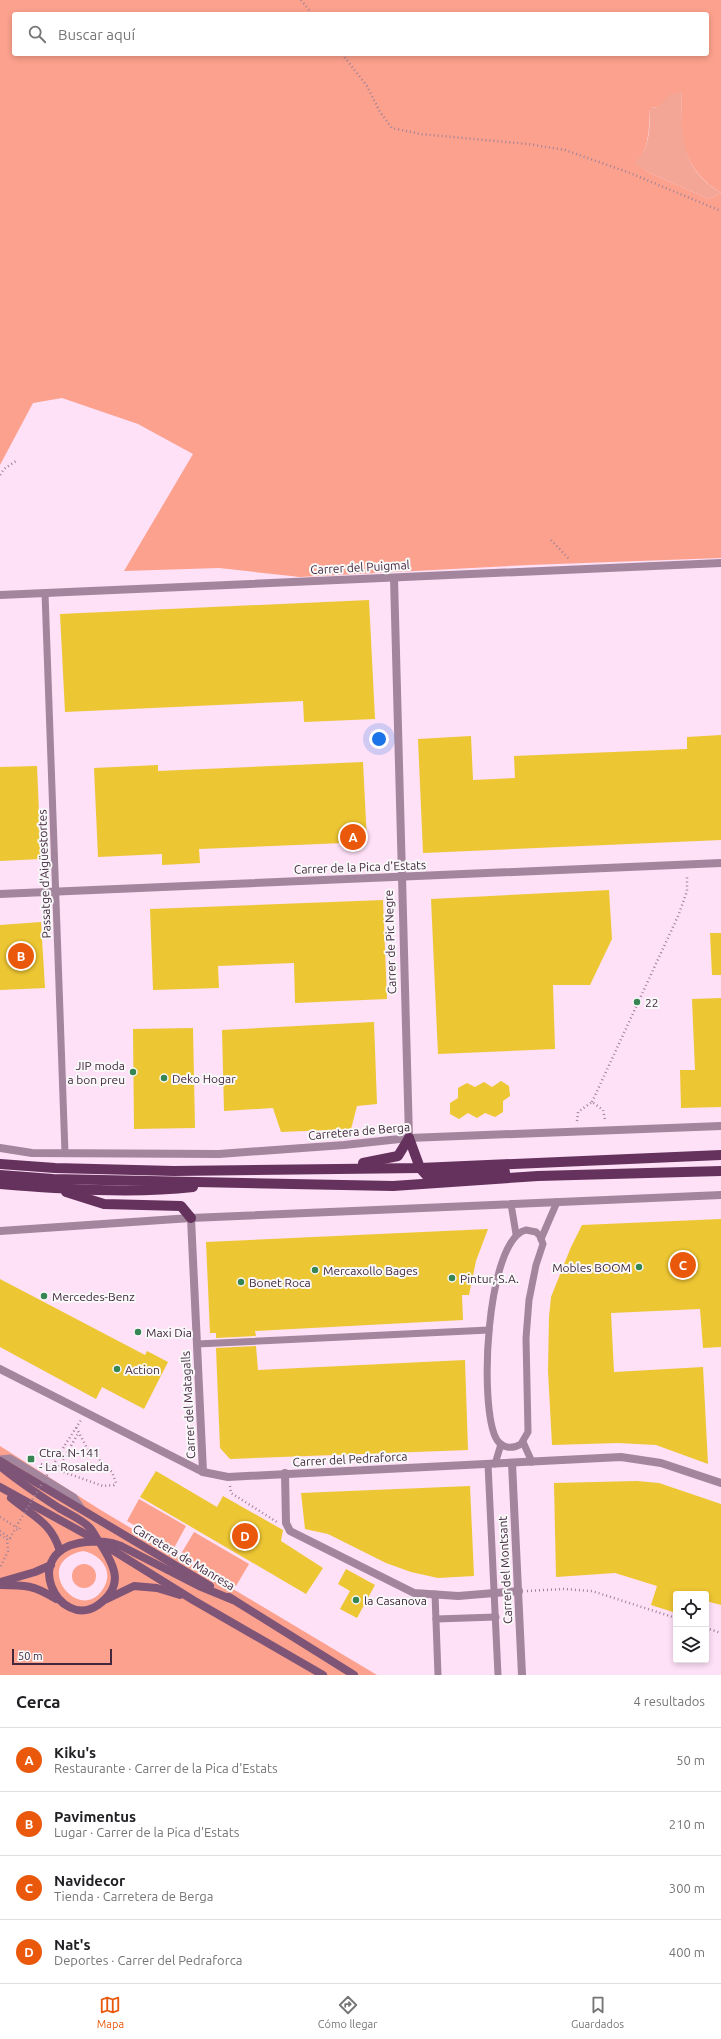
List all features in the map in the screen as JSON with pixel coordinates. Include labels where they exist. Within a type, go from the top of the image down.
[{"type":"main road","points":[[340,1167],[398,1156],[408,1138]]},
{"type":"main road","points":[[408,1138],[420,1168],[427,1176],[505,1172],[538,1176]]},
{"type":"main road","points":[[0,1164],[55,1168],[174,1171],[340,1167],[420,1168],[721,1155]]},
{"type":"main road","points":[[0,1175],[53,1179],[393,1186],[538,1176],[721,1171]]},
{"type":"main road","points":[[0,1184],[54,1188],[170,1190],[233,1183]]},
{"type":"main road","points":[[54,1188],[104,1204],[181,1206],[191,1218]]},
{"type":"main road","name":"Carretera de Manresa","points":[[0,1460],[233,1600],[354,1675]]},
{"type":"main road","points":[[0,1466],[35,1493],[90,1527],[111,1560],[116,1577],[113,1588],[105,1600]]},
{"type":"main road","points":[[0,1488],[98,1541],[193,1600],[323,1675]]},
{"type":"main road","points":[[0,1488],[46,1524],[56,1537],[60,1552]]},
{"type":"main road","points":[[62,1602],[52,1590],[49,1580],[51,1565],[60,1552],[73,1544],[98,1541],[111,1542],[121,1546],[199,1586],[233,1600]]},
{"type":"main road","points":[[0,1583],[35,1572],[51,1565]]},
{"type":"main road","points":[[0,1583],[40,1588],[73,1608],[84,1609],[96,1606],[134,1586],[158,1588],[193,1600]]},
{"type":"street","name":"Carrer del Puigmal","points":[[0,595],[721,563]]},
{"type":"street","name":"Carrer de Pic Negre","points":[[394,578],[400,877],[408,1138]]},
{"type":"street","name":"Carrer de la Pica d'Estats","points":[[0,894],[721,863]]},
{"type":"street","name":"Carretera de Berga","points":[[0,1148],[32,1153],[219,1154],[344,1145],[408,1138],[721,1126]]},
{"type":"street","points":[[0,1231],[191,1218],[721,1195]]},
{"type":"street","name":"Carrer del Matagalls","points":[[191,1218],[203,1472]]},
{"type":"street","name":"Carrer del Pedraforca","points":[[0,1369],[203,1472],[228,1477],[622,1457],[661,1463],[721,1483]]},
{"type":"street","name":"Carrer del Montsant","points":[[512,1463],[522,1675]]},
{"type":"street","points":[[285,1473],[286,1523],[290,1531],[414,1592],[458,1596],[519,1591]]},
{"type":"lane","name":"Passatge d'Aigüestortes","points":[[45,593],[65,1153]]},
{"type":"lane","points":[[541,1238],[558,1202]]},
{"type":"lane","points":[[511,1204],[516,1234]]},
{"type":"lane","points":[[523,1230],[531,1230],[536,1232],[541,1238],[543,1244],[536,1265],[528,1300],[526,1338],[528,1432],[524,1442],[514,1448],[500,1444],[496,1439],[491,1423],[487,1388],[489,1330],[495,1287],[501,1264],[507,1249],[516,1234],[523,1230]]},
{"type":"lane","points":[[197,1344],[489,1330]]},
{"type":"lane","points":[[524,1442],[532,1462]]},
{"type":"lane","points":[[498,1675],[491,1464],[500,1444]]},
{"type":"lane","points":[[0,1460],[10,1458],[74,1497],[83,1511]]},
{"type":"lane","points":[[435,1594],[438,1675]]},
{"type":"lane","points":[[436,1619],[496,1617]]},
{"type":"path","points":[[301,0],[310,12]]},
{"type":"path","points":[[344,56],[367,86],[380,112],[392,128],[420,134],[528,144],[565,150],[630,173],[721,211]]},
{"type":"path","points":[[0,475],[4,469],[16,461]]},
{"type":"path","points":[[551,540],[577,569]]},
{"type":"path","points":[[577,1132],[578,1112],[592,1102],[680,914],[687,891],[687,864]]},
{"type":"path","points":[[592,1102],[603,1110],[606,1131]]},
{"type":"path","points":[[16,1526],[85,1412]]},
{"type":"path","points":[[29,1470],[34,1461],[103,1486],[114,1485],[116,1483],[112,1472],[91,1451],[76,1427]]},
{"type":"path","points":[[57,1470],[79,1432]]},
{"type":"path","points":[[228,1477],[231,1493],[290,1531]]},
{"type":"path","points":[[0,1517],[20,1528],[19,1530],[15,1529],[10,1538],[0,1532]]},
{"type":"path","points":[[0,1535],[7,1539],[8,1551],[0,1568]]},
{"type":"path","points":[[519,1591],[562,1589],[592,1592],[673,1617]]},
{"type":"path","points":[[709,1629],[721,1633]]},
{"type":"shaded area","points":[[0,0],[721,0],[721,193],[721,558],[529,565],[300,577],[219,568],[124,571],[193,454],[138,424],[62,398],[33,403],[0,465]],"holes":[[[682,91],[681,126],[684,147],[692,165],[698,173],[712,187],[721,193],[709,199],[650,173],[635,163],[644,152],[648,138],[650,108],[658,107]]]},
{"type":"shaded area","points":[[682,91],[682,122],[685,149],[697,173],[707,183],[721,193],[709,199],[650,173],[634,163],[643,153],[646,146],[649,130],[650,108],[658,107],[669,95]]},
{"type":"shaded area","points":[[0,1446],[99,1509],[377,1675],[0,1675]],"holes":[[[83,1551],[89,1553],[104,1564],[107,1576],[103,1589],[93,1598],[82,1600],[72,1596],[64,1588],[59,1578],[60,1567],[67,1557]]]},
{"type":"shaded area","points":[[139,1499],[186,1526],[174,1548],[127,1521]]},
{"type":"shaded area","points":[[194,1532],[249,1564],[236,1586],[181,1554]]},
{"type":"shaded area","points":[[84,1564],[93,1567],[96,1576],[93,1585],[84,1588],[75,1585],[72,1576],[75,1567]]},
{"type":"building","points":[[369,600],[375,719],[304,722],[303,701],[65,712],[60,614]]},
{"type":"building","points":[[721,735],[721,840],[423,853],[418,739],[471,736],[473,780],[515,778],[514,756],[687,749],[687,737]]},
{"type":"building","points":[[363,762],[367,842],[199,849],[200,863],[162,865],[162,854],[98,857],[94,768],[158,765],[158,771]]},
{"type":"building","points":[[37,766],[41,859],[0,861],[0,767]]},
{"type":"building","points":[[609,890],[612,939],[590,985],[553,985],[555,1049],[438,1054],[431,899]]},
{"type":"building","points":[[383,900],[387,999],[295,1003],[294,963],[218,966],[219,988],[153,990],[150,909]]},
{"type":"building","points":[[41,922],[45,988],[0,990],[0,925]]},
{"type":"building","points":[[710,933],[721,933],[721,975],[712,975]]},
{"type":"building","points":[[721,998],[721,1107],[681,1108],[680,1070],[695,1070],[692,999]]},
{"type":"building","points":[[374,1022],[377,1104],[357,1106],[351,1129],[281,1132],[273,1108],[224,1111],[222,1030]]},
{"type":"building","name":"Deko Hogar","points":[[193,1028],[195,1128],[134,1129],[133,1029]]},
{"type":"building","points":[[501,1081],[509,1086],[510,1096],[503,1101],[503,1112],[495,1117],[485,1113],[477,1118],[468,1113],[459,1119],[450,1114],[450,1103],[458,1098],[458,1088],[467,1083],[475,1087],[484,1082],[492,1087]]},
{"type":"building","points":[[721,1219],[721,1347],[703,1348],[700,1309],[611,1313],[614,1372],[703,1367],[708,1464],[656,1445],[618,1443],[552,1445],[548,1371],[551,1297],[571,1247],[582,1225]]},
{"type":"building","points":[[488,1229],[476,1261],[469,1295],[462,1295],[463,1320],[255,1331],[256,1336],[216,1338],[216,1333],[210,1333],[206,1242]]},
{"type":"building","points":[[0,1279],[145,1355],[147,1351],[168,1362],[144,1409],[102,1387],[96,1399],[0,1347]]},
{"type":"building","points":[[256,1346],[258,1370],[465,1360],[468,1450],[230,1459],[220,1448],[216,1348]]},
{"type":"building","points":[[156,1471],[217,1507],[223,1496],[283,1530],[281,1541],[323,1568],[306,1594],[140,1497]]},
{"type":"building","points":[[637,1481],[659,1483],[721,1504],[721,1605],[709,1602],[709,1591],[673,1591],[673,1612],[651,1605],[657,1586],[615,1573],[556,1577],[554,1483]]},
{"type":"building","points":[[470,1486],[474,1576],[438,1578],[411,1572],[386,1563],[328,1534],[305,1529],[301,1493]]},
{"type":"building","name":"la Casanova","points":[[346,1569],[375,1585],[357,1618],[340,1609],[350,1591],[338,1584]]},
{"type":"place","name":"Kiku's","points":[[353,837]]},
{"type":"place","name":"Pavimentus","points":[[21,956]]},
{"type":"place","name":"22","points":[[637,1002]]},
{"type":"place","name":"JIP moda a bon preu","points":[[133,1072]]},
{"type":"place","name":"Deko Hogar","points":[[164,1078]]},
{"type":"place","name":"Navidecor","points":[[683,1265]]},
{"type":"place","name":"Mobles BOOM","points":[[639,1267]]},
{"type":"place","name":"Mercaxollo Bages","points":[[315,1270]]},
{"type":"place","name":"Pintur, S.A.","points":[[452,1278]]},
{"type":"place","name":"Bonet Roca","points":[[241,1282]]},
{"type":"place","name":"Mercedes-Benz","points":[[44,1296]]},
{"type":"place","name":"Maxi Dia","points":[[138,1332]]},
{"type":"place","name":"Action","points":[[117,1369]]},
{"type":"place","name":"Ctra. N-141 - La Rosaleda","points":[[31,1459]]},
{"type":"place","name":"Nat's","points":[[245,1536]]},
{"type":"place","name":"la Casanova","points":[[356,1600]]}]
